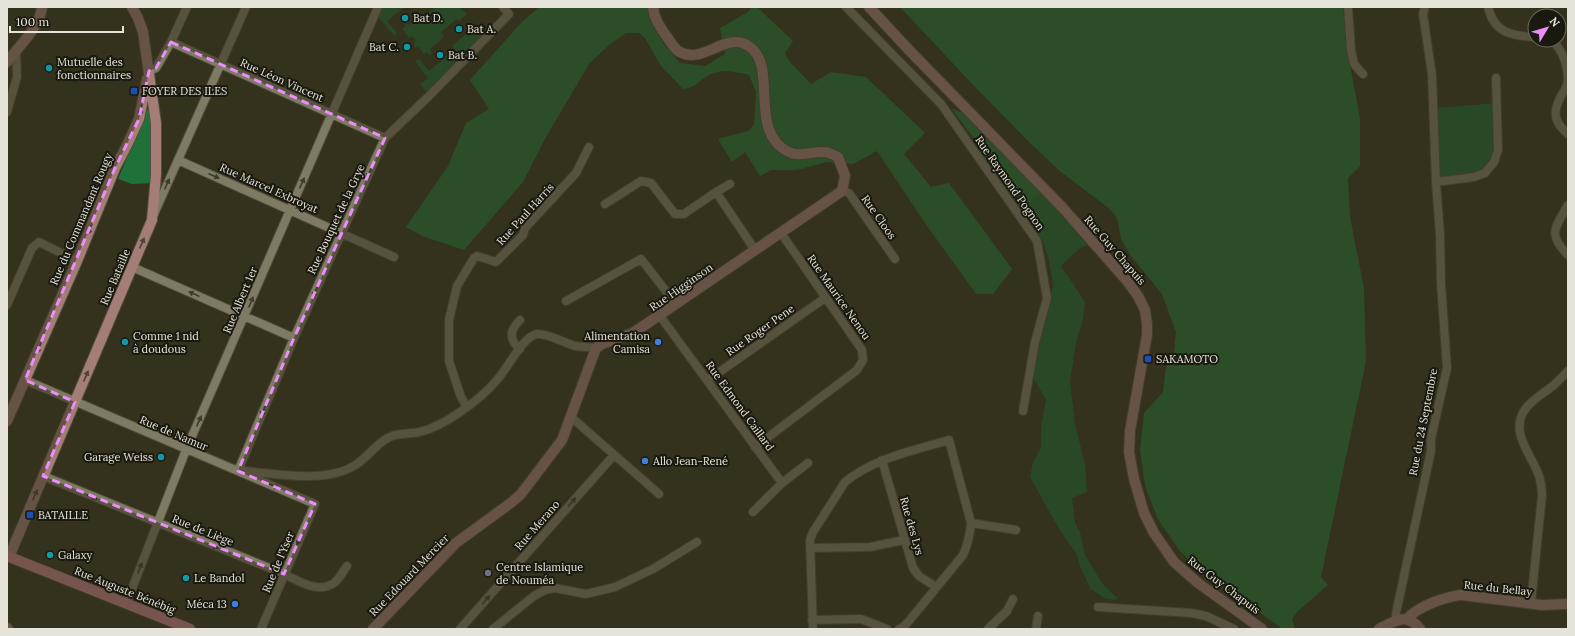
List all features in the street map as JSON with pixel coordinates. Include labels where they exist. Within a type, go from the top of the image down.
[{"type":"main road","name":"Rue Auguste Bénébig","points":[[8,557],[190,629]]},
{"type":"street","points":[[7,62],[31,31],[41,13],[42,7]]},
{"type":"street","points":[[132,7],[143,32],[156,123],[156,174],[152,220]]},
{"type":"street","points":[[149,71],[156,68],[171,42],[187,7]]},
{"type":"street","name":"Rue Bataille","points":[[8,557],[152,220],[246,7]]},
{"type":"street","name":"Rue Albert 1er","points":[[126,604],[186,450],[378,7]]},
{"type":"street","name":"Rue Bouquet de la Grye","points":[[238,470],[294,338],[385,138],[429,96],[509,14],[503,7]]},
{"type":"street","points":[[653,7],[653,14],[658,25],[678,51],[689,55],[700,55],[723,44],[735,42],[743,43],[751,48],[757,55],[762,70],[764,104],[767,124],[772,137],[777,144],[791,152],[802,155],[824,152],[838,157],[845,176],[842,191]]},
{"type":"street","name":"Rue Raymond Pognon","points":[[846,7],[941,104],[1037,241],[1047,298],[1034,342],[1022,411]]},
{"type":"street","name":"Rue Guy Chapuis","points":[[869,7],[1062,208],[1128,282],[1138,296],[1145,310],[1147,335],[1130,432],[1129,452],[1134,480],[1144,513],[1154,533],[1174,562],[1198,583],[1262,629]]},
{"type":"street","points":[[1348,7],[1351,50],[1354,64],[1363,74]]},
{"type":"street","name":"Rue du 24 Septembre","points":[[1396,621],[1396,613],[1431,451],[1430,439],[1446,368],[1432,75],[1423,14],[1425,7]]},
{"type":"street","points":[[1488,7],[1492,20],[1503,31],[1514,35],[1527,36]]},
{"type":"street","name":"Rue Léon Vincent","points":[[171,42],[385,138]]},
{"type":"street","points":[[1560,48],[1568,75],[1567,86],[1556,106],[1555,116],[1561,128],[1568,134]]},
{"type":"street","points":[[899,60],[909,50]]},
{"type":"street","points":[[7,112],[17,77],[16,51]]},
{"type":"street","name":"Rue du Commandant Rougy","points":[[7,421],[77,260],[114,168],[139,119],[149,71]]},
{"type":"street","points":[[1436,182],[1474,177],[1485,173],[1494,162],[1498,150],[1496,78]]},
{"type":"street","name":"Rue Paul Harris","points":[[467,407],[461,397],[449,361],[449,320],[457,286],[474,258],[477,256],[496,262],[523,235],[525,228],[576,173],[589,147]]},
{"type":"street","name":"Rue Marcel Exbroyat","points":[[178,160],[394,257]]},
{"type":"street","points":[[605,204],[641,181],[651,183],[675,214],[684,214],[730,184]]},
{"type":"street","name":"Rue Higginson","points":[[596,348],[602,344],[633,333],[660,316],[842,191]]},
{"type":"street","name":"Rue Cloos","points":[[842,191],[849,194],[895,259]]},
{"type":"street","points":[[716,192],[755,250]]},
{"type":"street","points":[[1568,205],[1555,228],[1554,236],[1558,245],[1568,255]]},
{"type":"street","name":"Rue Maurice Nenou","points":[[755,446],[857,370],[863,360],[862,350],[781,233]]},
{"type":"street","points":[[7,305],[32,248],[39,242],[77,260]]},
{"type":"street","points":[[566,300],[641,259],[676,304]]},
{"type":"street","points":[[132,267],[294,338]]},
{"type":"street","name":"Rue Roger Pene","points":[[708,380],[825,298]]},
{"type":"street","name":"Rue Edmond Caillard","points":[[660,316],[782,483]]},
{"type":"street","points":[[520,320],[513,331],[511,339],[520,349]]},
{"type":"street","points":[[238,470],[303,476],[323,476],[344,472],[358,464],[382,441],[393,436],[420,432],[439,426],[467,407],[496,382],[527,339],[537,334],[575,346],[596,348]]},
{"type":"street","name":"Rue Edouard Mercier","points":[[373,629],[456,543],[521,494],[562,440],[596,348]]},
{"type":"street","points":[[1531,603],[1542,494],[1540,477],[1522,441],[1519,427],[1521,418],[1526,408],[1568,371]]},
{"type":"street","name":"Rue de Namur","points":[[25,380],[315,504]]},
{"type":"street","points":[[571,417],[659,494]]},
{"type":"street","points":[[813,629],[810,548],[813,532],[845,482],[851,477],[882,460],[949,440],[970,523],[970,535],[963,554],[909,621],[899,629]]},
{"type":"street","name":"Rue Merano","points":[[460,629],[614,454]]},
{"type":"street","name":"Rue des Lys","points":[[882,460],[913,568],[919,576],[936,587]]},
{"type":"street","points":[[753,512],[782,483],[808,463]]},
{"type":"street","name":"Rue de Liège","points":[[43,476],[284,574],[313,588],[323,587],[335,583],[347,566]]},
{"type":"street","name":"Rue de l'Yser","points":[[261,629],[315,504]]},
{"type":"street","points":[[970,523],[1016,530]]},
{"type":"street","points":[[810,548],[870,547],[904,540]]},
{"type":"street","points":[[494,629],[534,596],[545,590],[555,588],[586,594],[614,587],[653,569],[697,542]]},
{"type":"street","name":"Rue du Bellay","points":[[1407,619],[1415,611],[1449,596],[1461,595],[1542,605],[1568,604]]},
{"type":"street","points":[[988,629],[1007,612],[1013,599]]},
{"type":"street","points":[[1098,608],[1191,613],[1206,616],[1234,629]]},
{"type":"street","points":[[1036,629],[1038,616]]},
{"type":"street","points":[[812,620],[861,619],[887,629]]},
{"type":"street","points":[[1379,629],[1396,621],[1407,619],[1413,622],[1420,629]]},
{"type":"highlighted area","points":[[171,42],[385,138],[294,338],[238,471],[315,504],[284,574],[43,476],[75,402],[25,380],[115,168],[139,119],[149,71],[156,68]]},
{"type":"green space","points":[[378,7],[405,7],[387,21],[397,33],[394,36],[375,13]]},
{"type":"green space","points":[[435,7],[459,7],[467,14],[459,21],[457,19],[441,32],[444,37],[430,49],[432,53],[430,55],[427,52],[424,54],[418,46],[416,48],[413,44],[416,41],[412,36],[409,38],[402,29],[406,26],[404,24],[406,23],[409,25],[423,13],[425,15]]},
{"type":"green space","points":[[539,7],[648,7],[663,43],[680,63],[705,66],[725,54],[720,28],[748,12],[752,7],[757,7],[793,41],[785,53],[789,61],[811,84],[831,72],[866,77],[925,133],[904,154],[931,187],[949,183],[1012,269],[993,294],[976,294],[925,223],[877,151],[853,164],[826,162],[797,170],[771,170],[760,176],[745,152],[732,162],[718,139],[748,131],[754,125],[756,92],[749,75],[726,71],[715,73],[704,78],[693,86],[683,89],[661,66],[645,38],[639,33],[626,33],[609,45],[589,64],[546,137],[523,182],[464,250],[422,236],[406,227],[448,166],[466,123],[489,109],[470,80],[520,24]]},
{"type":"green space","points":[[900,7],[1343,7],[1347,49],[1360,118],[1360,166],[1348,178],[1350,217],[1364,288],[1366,361],[1321,577],[1328,585],[1298,611],[1292,619],[1295,629],[1283,629],[1197,568],[1179,550],[1158,519],[1145,486],[1140,450],[1144,413],[1163,392],[1168,359],[1174,353],[1176,332],[1162,294],[1131,256],[1121,239],[1117,218],[1110,209],[1061,172],[1030,143]]},
{"type":"green space","points":[[476,25],[486,38],[429,96],[420,84],[428,78],[415,61],[419,59],[429,71],[455,50],[452,46]]},
{"type":"green space","points":[[151,101],[155,183],[132,184],[118,179]]},
{"type":"green space","points":[[1497,103],[1498,150],[1485,173],[1436,182],[1433,108]]},
{"type":"green space","points":[[951,108],[975,118],[1062,207],[1041,195],[1033,199],[1024,214],[1018,214],[978,156],[981,148]]},
{"type":"green space","points":[[1041,195],[1062,207],[1093,243],[1080,248],[1061,266],[1085,302],[1083,320],[1076,342],[1070,382],[1075,424],[1085,464],[1087,492],[1072,498],[1075,523],[1080,532],[1085,555],[1102,583],[1118,599],[1113,600],[1104,598],[1091,589],[1081,569],[1076,553],[1059,529],[1030,477],[1033,462],[1041,448],[1041,427],[1046,400],[1033,377],[1036,351],[1049,308],[1053,283],[1048,256],[1042,239],[1024,214],[1033,199]]},
{"type":"place","name":"Bat D.","points":[[405,18]]},
{"type":"place","name":"Bat A.","points":[[459,29]]},
{"type":"place","name":"Bat C.","points":[[407,47]]},
{"type":"place","name":"Bat B.","points":[[440,55]]},
{"type":"place","name":"Mutuelle des fonctionnaires","points":[[49,68]]},
{"type":"place","name":"FOYER DES ILES","points":[[134,91]]},
{"type":"place","name":"Comme 1 nid à doudous","points":[[125,342]]},
{"type":"place","name":"Alimentation Camisa","points":[[658,342]]},
{"type":"place","name":"SAKAMOTO","points":[[1148,359]]},
{"type":"place","name":"Garage Weiss","points":[[161,457]]},
{"type":"place","name":"Allo Jean-René","points":[[645,461]]},
{"type":"place","name":"BATAILLE","points":[[30,515]]},
{"type":"place","name":"Galaxy","points":[[50,555]]},
{"type":"place","name":"Centre Islamique de Nouméa","points":[[488,573]]},
{"type":"place","name":"Le Bandol","points":[[186,578]]},
{"type":"place","name":"Méca 13","points":[[235,604]]}]
